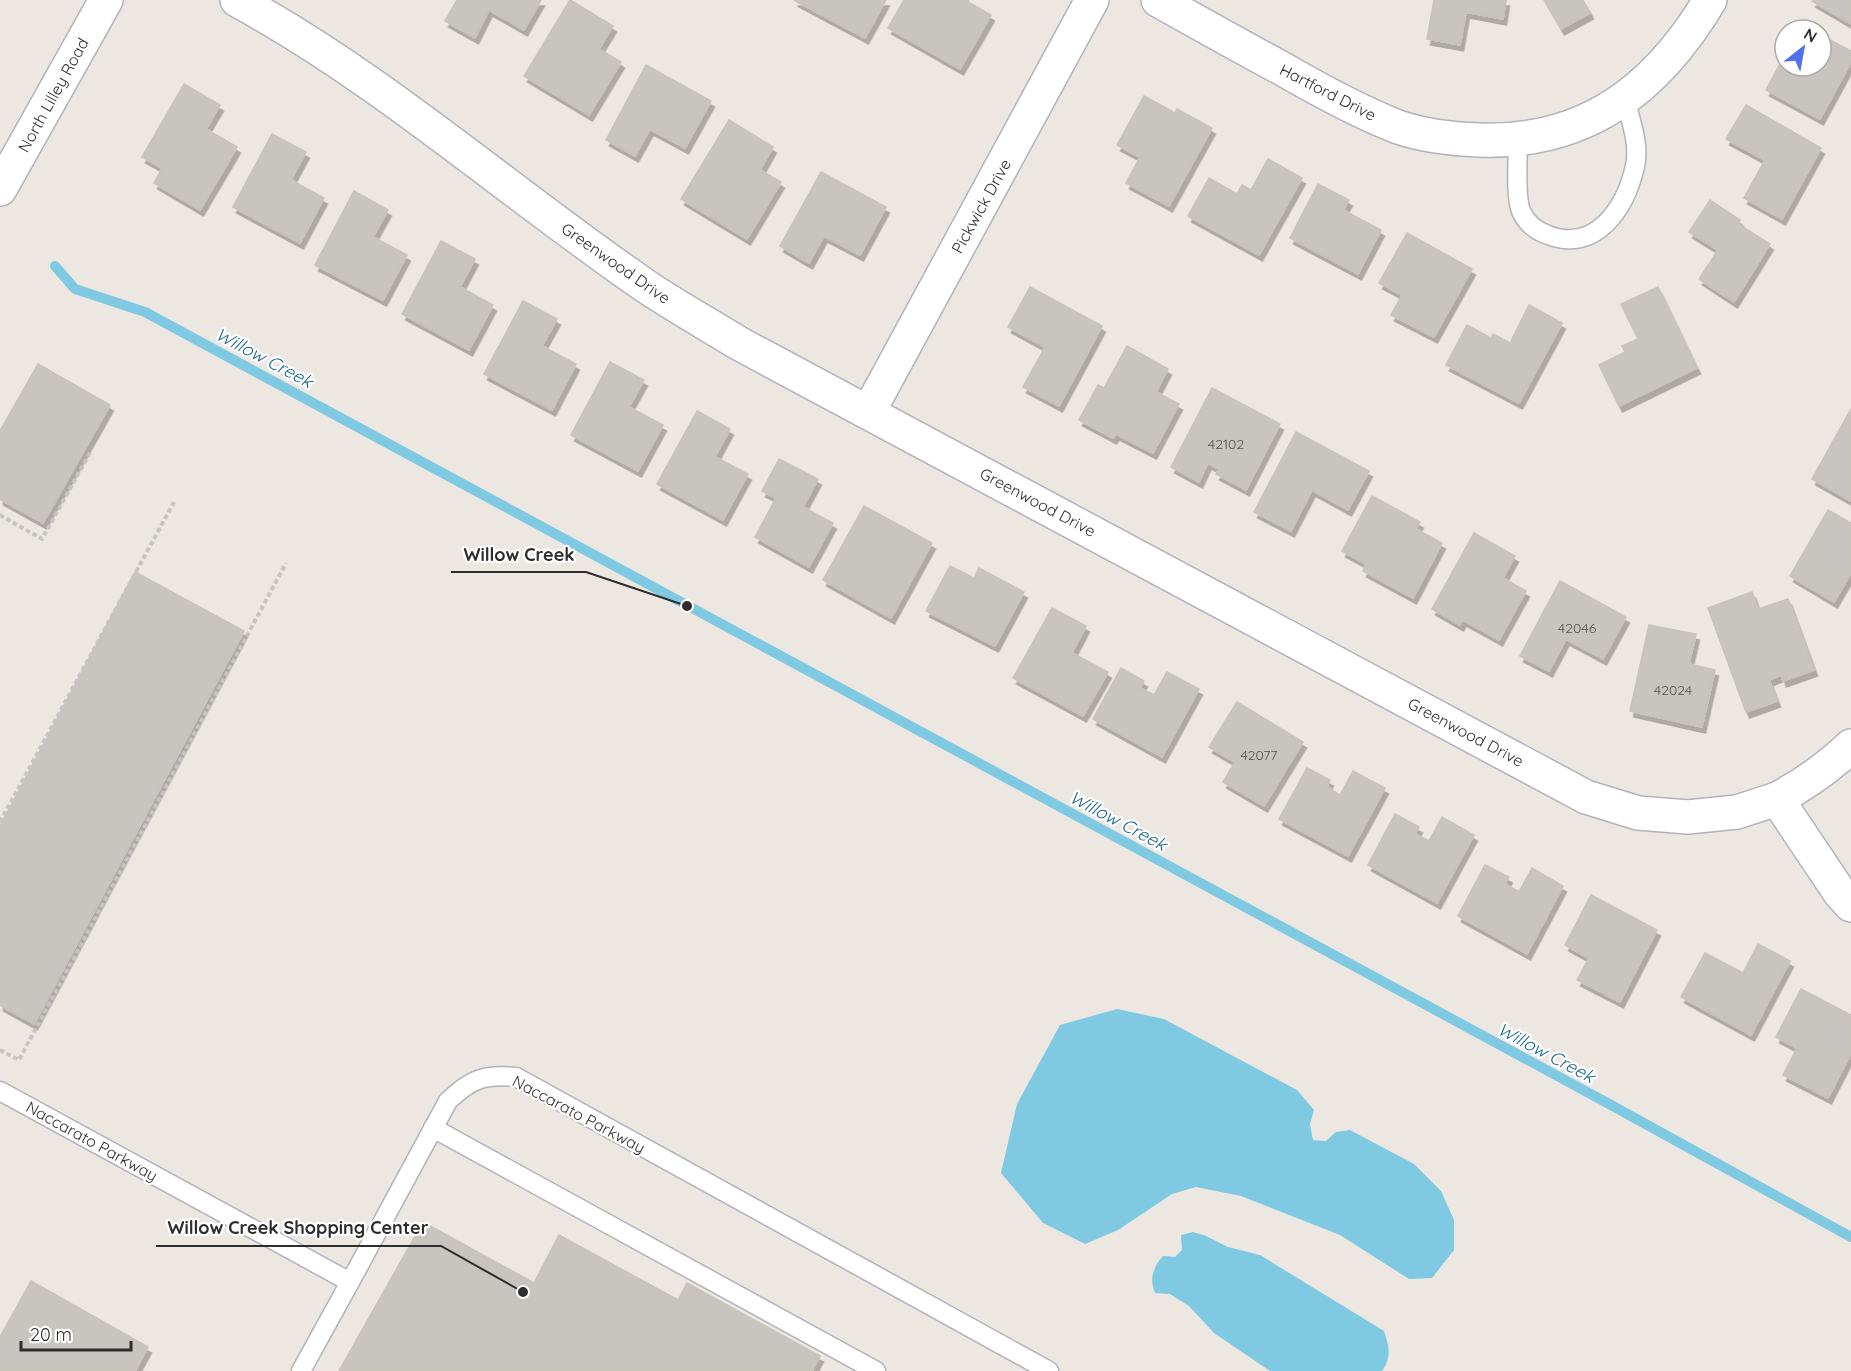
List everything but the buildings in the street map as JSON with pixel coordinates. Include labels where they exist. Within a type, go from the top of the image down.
[{"type":"street","name":"North Lilley Road","points":[[0,189],[106,0]]},
{"type":"street","name":"Greenwood Drive","points":[[237,0],[283,25],[338,62],[648,287],[740,344],[869,411],[1586,797],[1638,813],[1688,818],[1737,812],[1777,799],[1810,781],[1834,763],[1851,746]]},
{"type":"street","name":"Pickwick Drive","points":[[869,411],[1092,0]]},
{"type":"street","name":"Hartford Drive","points":[[1158,0],[1351,108],[1401,128],[1447,139],[1495,140],[1550,134],[1594,118],[1636,91],[1674,52],[1710,0]]},
{"type":"street","points":[[1777,799],[1840,893],[1851,905]]},
{"type":"lane","points":[[1518,138],[1519,201],[1521,212],[1528,222],[1539,232],[1556,238],[1575,239],[1595,234],[1606,225],[1615,212],[1635,166],[1636,148],[1625,98]]},
{"type":"lane","name":"Naccarato Parkway","points":[[0,1091],[350,1282],[448,1101],[463,1086],[479,1079],[497,1076],[516,1077],[1049,1371]]},
{"type":"lane","points":[[433,1128],[876,1371]]},
{"type":"lane","points":[[301,1371],[350,1282]]},
{"type":"path","points":[[0,515],[42,539],[91,451]]},
{"type":"path","points":[[0,822],[174,502]]},
{"type":"path","points":[[0,1050],[19,1060],[286,563]]},
{"type":"water","points":[[1117,1009],[1164,1019],[1297,1090],[1314,1110],[1310,1124],[1313,1140],[1326,1141],[1336,1132],[1350,1130],[1414,1164],[1441,1191],[1454,1220],[1454,1250],[1432,1278],[1409,1279],[1340,1235],[1241,1196],[1196,1187],[1172,1194],[1118,1230],[1085,1244],[1043,1223],[1001,1173],[1017,1104],[1060,1025]]},
{"type":"water","points":[[1193,1232],[1228,1247],[1260,1255],[1384,1331],[1389,1351],[1382,1371],[1270,1371],[1214,1333],[1189,1306],[1170,1294],[1155,1293],[1152,1278],[1157,1264],[1163,1256],[1175,1257],[1182,1250],[1181,1235]]},
{"type":"waterway","name":"Willow Creek","points":[[55,266],[75,289],[145,312],[1851,1237]]},
{"type":"place","name":"Willow Creek","points":[[687,606]]},
{"type":"place","name":"Willow Creek Shopping Center","points":[[523,1292]]}]
